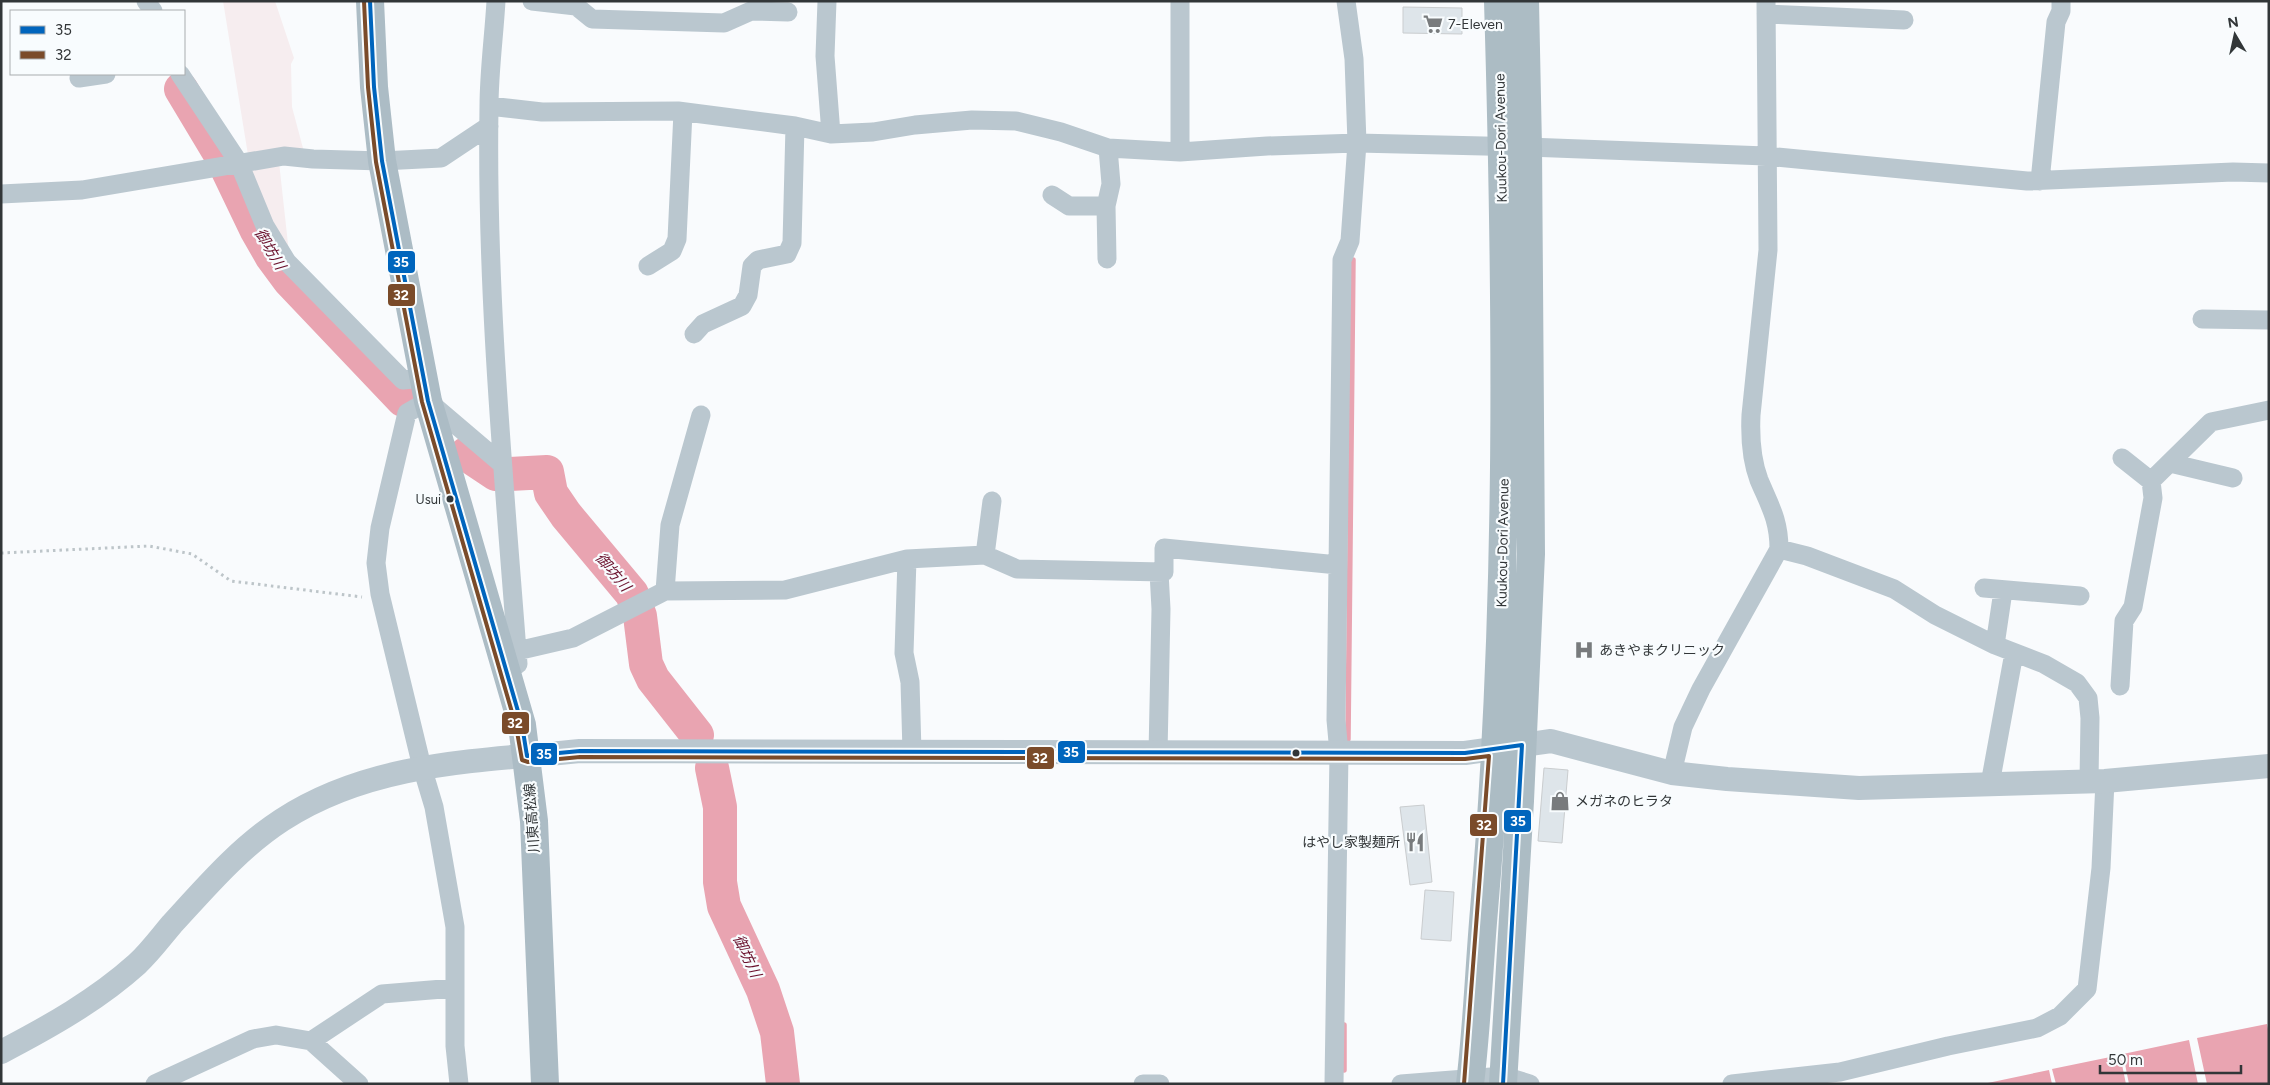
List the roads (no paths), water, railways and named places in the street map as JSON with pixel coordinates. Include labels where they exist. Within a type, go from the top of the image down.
[{"type":"highway","name":"Kuukou-Dori Avenue","points":[[1470,1081],[1530,554],[1515,147],[1498,1]]},
{"type":"highway","name":"Kuukou-Dori Avenue","points":[[1515,147],[1525,1]]},
{"type":"highway","name":"Kuukou-Dori Avenue","points":[[1503,1080],[1509,747]]},
{"type":"main road","name":"川東高松線","points":[[370,1],[374,87],[382,161],[426,390],[522,725],[534,821],[545,1084]]},
{"type":"street","points":[[496,1],[489,106],[489,201],[502,464],[522,725]]},
{"type":"street","points":[[532,1],[576,4],[592,19],[724,24],[751,11],[788,12]]},
{"type":"street","points":[[827,1],[825,56],[832,134]]},
{"type":"street","points":[[1180,1],[1180,152]]},
{"type":"street","points":[[1334,1084],[1339,753],[1336,720],[1342,260],[1350,241],[1357,143],[1354,59],[1346,1]]},
{"type":"street","points":[[2040,181],[2056,22],[2061,11],[2061,1]]},
{"type":"street","points":[[1672,773],[1683,727],[1701,689],[1779,549],[1779,531],[1776,518],[1759,479],[1750,440],[1768,250],[1766,7],[1904,20]]},
{"type":"street","points":[[79,78],[99,75]]},
{"type":"street","points":[[181,75],[229,165],[287,262],[403,380],[426,390],[502,464]]},
{"type":"street","points":[[489,106],[542,112],[683,112],[796,126],[832,134],[872,132],[972,120],[1016,121],[1061,132],[1108,148],[1180,152],[1267,146],[1357,143],[1515,147],[1766,156],[2027,181],[2233,172],[2269,173]]},
{"type":"street","points":[[648,266],[672,251],[677,239],[683,112]]},
{"type":"street","points":[[1,194],[82,190],[284,156],[313,159],[382,161],[441,158],[489,126]]},
{"type":"street","points":[[694,334],[703,324],[742,306],[748,295],[752,266],[758,260],[787,254],[792,244],[796,126]]},
{"type":"street","points":[[1107,259],[1106,206],[1111,184],[1108,148]]},
{"type":"street","points":[[1052,195],[1068,206],[1106,206]]},
{"type":"street","points":[[2202,319],[2269,320]]},
{"type":"street","points":[[426,390],[407,413],[380,528],[376,563],[380,594],[422,767],[434,807],[455,927],[455,1046],[459,1084]]},
{"type":"street","points":[[2151,482],[2211,422],[2269,410]]},
{"type":"street","points":[[665,591],[670,525],[701,415]]},
{"type":"street","points":[[2120,686],[2124,621],[2133,607],[2153,498],[2151,482],[2122,458]]},
{"type":"street","points":[[2170,463],[2233,478]]},
{"type":"street","points":[[985,555],[992,501]]},
{"type":"street","points":[[517,651],[573,638],[665,591],[785,590],[907,559],[985,555],[1017,569],[1164,572],[1164,548],[1338,565]]},
{"type":"street","points":[[1732,1084],[1840,1072],[1948,1046],[2036,1028],[2060,1016],[2087,989],[2101,868],[2097,781],[2088,698],[2077,683],[2044,664],[1995,645],[1935,615],[1894,589],[1807,556],[1779,549]]},
{"type":"street","points":[[907,559],[904,653],[910,682],[912,752]]},
{"type":"street","points":[[1158,753],[1161,609],[1159,572]]},
{"type":"street","points":[[1984,588],[2080,596]]},
{"type":"street","points":[[1995,645],[2003,591]]},
{"type":"street","points":[[1990,784],[2014,653]]},
{"type":"street","points":[[1,1052],[84,1005],[137,963],[214,878],[246,848],[281,820],[322,798],[368,780],[422,767],[480,758],[580,751],[1465,753],[1552,741],[1672,773],[1727,779],[1859,788],[2097,781],[2269,766]]},
{"type":"street","points":[[311,1041],[382,994],[455,988]]},
{"type":"street","points":[[155,1084],[253,1038],[276,1035],[311,1041],[359,1084]]},
{"type":"street","points":[[1401,1084],[1503,1080],[1530,1084]]},
{"type":"street","points":[[1143,1084],[1158,1084]]},
{"type":"waterway","name":"御坊川","points":[[181,89],[220,154],[256,229],[272,257],[289,280],[403,400]]},
{"type":"waterway","points":[[1348,739],[1353,260]]},
{"type":"waterway","name":"御坊川","points":[[466,454],[496,474]]},
{"type":"waterway","name":"御坊川","points":[[510,474],[547,472],[551,493],[566,515],[632,594],[640,616],[646,664],[653,679],[697,735]]},
{"type":"waterway","name":"御坊川","points":[[712,768],[720,807],[720,882],[724,906],[763,990],[777,1032],[783,1084]]},
{"type":"waterway","points":[[1344,1025],[1344,1070]]},
{"type":"place","name":"7-Eleven","points":[[1433,24]]},
{"type":"place","name":"Usui","points":[[450,499]]},
{"type":"place","name":"あきやまクリニック","points":[[1584,650]]},
{"type":"place","name":"メガネのヒラタ","points":[[1560,801]]},
{"type":"place","name":"はやし家製麺所","points":[[1415,842]]}]
